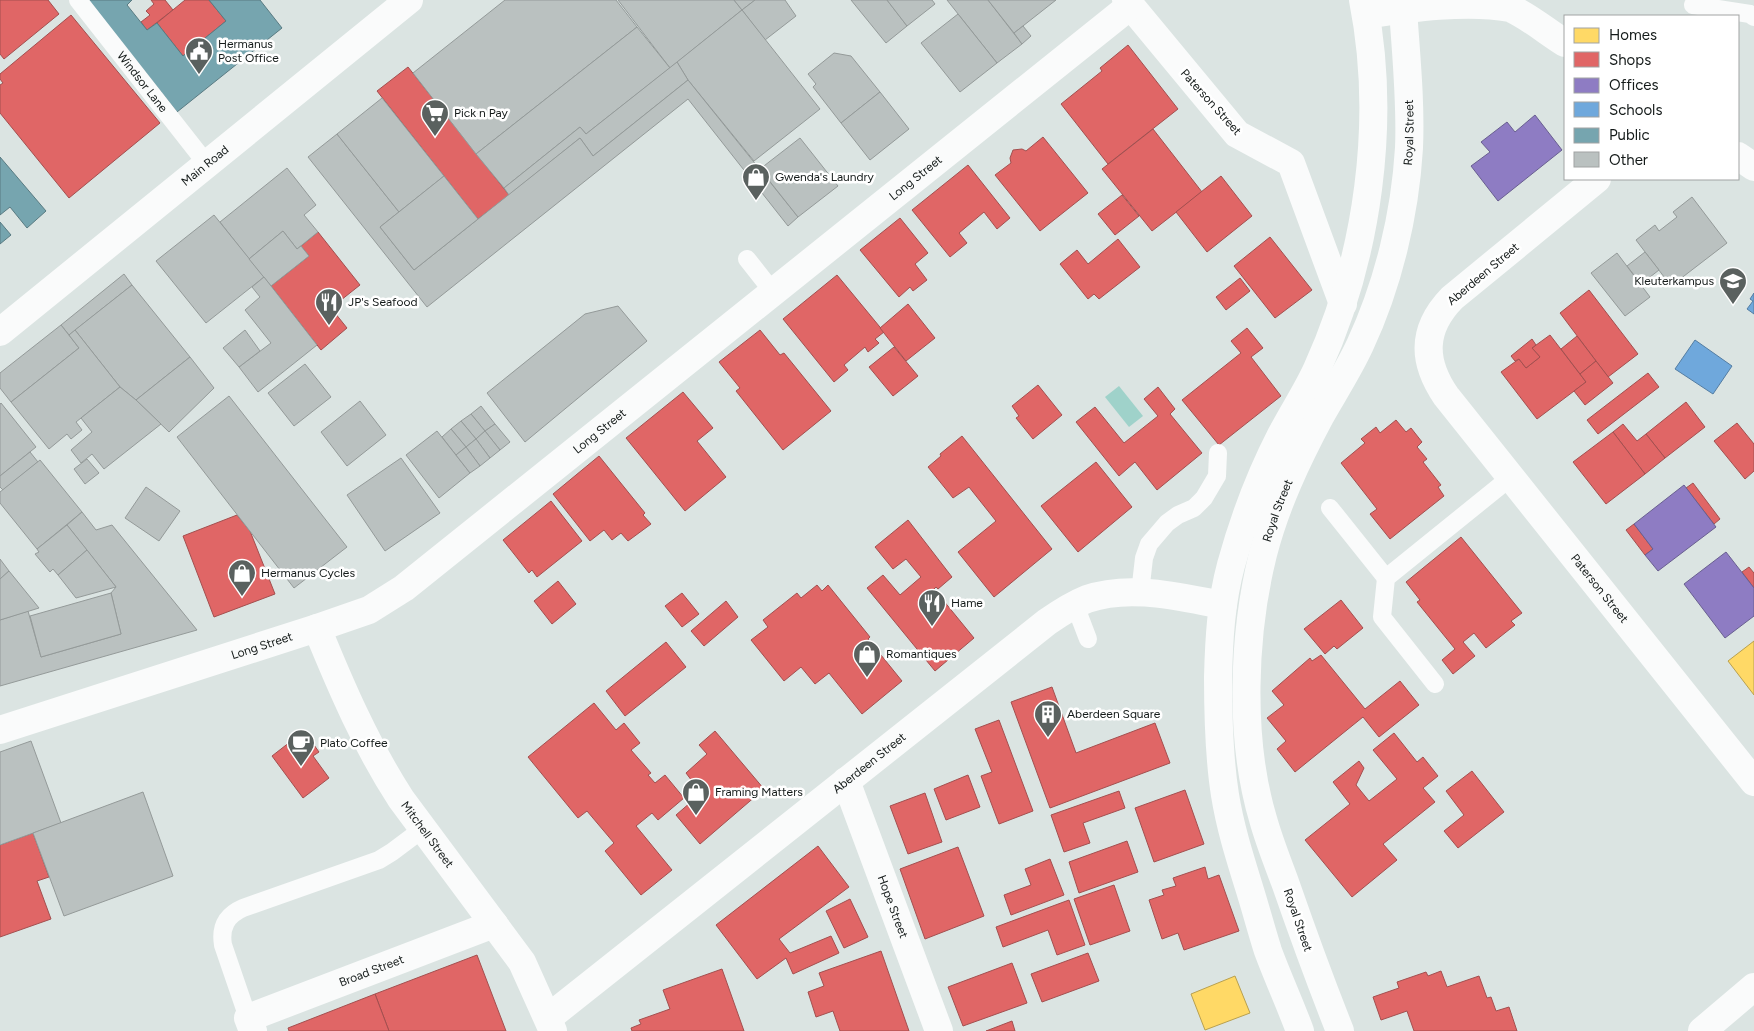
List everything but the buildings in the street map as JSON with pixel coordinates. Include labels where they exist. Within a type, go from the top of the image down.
[{"type":"street","name":"Main Road","points":[[0,332],[409,0]]},
{"type":"street","points":[[1300,1031],[1269,952],[1234,840],[1226,801],[1220,753],[1218,703],[1220,629],[1233,558],[1264,473],[1281,435],[1316,372],[1343,304],[1358,247],[1366,205],[1373,118],[1372,68],[1365,7],[1450,1],[1498,4],[1522,14],[1564,42]]},
{"type":"street","name":"Paterson Street","points":[[1128,3],[1236,134],[1291,163],[1343,304]]},
{"type":"street","name":"Long Street","points":[[0,730],[369,610],[404,588],[774,292],[1128,3]]},
{"type":"street","name":"Royal Street","points":[[1340,1031],[1317,973],[1262,818],[1249,734],[1247,692],[1248,649],[1253,606],[1263,556],[1278,506],[1297,460],[1359,349],[1387,271],[1402,207],[1409,146],[1407,64],[1401,4]]},
{"type":"street","points":[[1739,157],[1754,167]]},
{"type":"street","name":"Aberdeen Street","points":[[1446,396],[1436,382],[1430,366],[1428,349],[1430,334],[1442,308],[1596,180]]},
{"type":"street","name":"Paterson Street","points":[[1446,396],[1754,782]]},
{"type":"street","name":"Aberdeen Street","points":[[550,1025],[846,782],[1047,622],[1086,599],[1113,593],[1150,593],[1223,605]]},
{"type":"street","name":"Mitchell Street","points":[[317,628],[341,688],[376,758],[401,799],[522,962],[550,1025]]},
{"type":"street","name":"Hope Street","points":[[846,782],[939,1031]]},
{"type":"street","name":"Broad Street","points":[[251,1024],[494,924]]},
{"type":"street","points":[[1702,1031],[1754,987]]},
{"type":"lane","name":"Windsor Lane","points":[[78,0],[206,164]]},
{"type":"lane","points":[[1693,4],[1750,14],[1754,17]]},
{"type":"lane","points":[[747,259],[774,292]]},
{"type":"lane","points":[[1140,593],[1144,558],[1149,544],[1167,523],[1178,515],[1194,508],[1204,498],[1217,476],[1218,453]]},
{"type":"lane","points":[[1386,578],[1511,477]]},
{"type":"lane","points":[[1330,508],[1386,578],[1382,617],[1435,684]]},
{"type":"lane","points":[[1075,605],[1088,640]]},
{"type":"lane","points":[[251,1024],[221,936],[223,926],[228,918],[243,908],[379,860],[424,828]]},
{"type":"water","points":[[1119,386],[1143,416],[1129,427],[1105,397]]},
{"type":"place","name":"Hermanus Post Office","points":[[199,75]]},
{"type":"place","name":"Pick n Pay","points":[[435,137]]},
{"type":"place","name":"Gwenda's Laundry","points":[[756,201]]},
{"type":"place","name":"Kleuterkampus","points":[[1733,305]]},
{"type":"place","name":"JP's Seafood","points":[[329,326]]},
{"type":"place","name":"Hermanus Cycles","points":[[242,597]]},
{"type":"place","name":"Hame","points":[[932,627]]},
{"type":"place","name":"Romantiques","points":[[867,678]]},
{"type":"place","name":"Aberdeen Square","points":[[1048,738]]},
{"type":"place","name":"Plato Coffee","points":[[301,767]]},
{"type":"place","name":"Framing Matters","points":[[696,816]]}]
